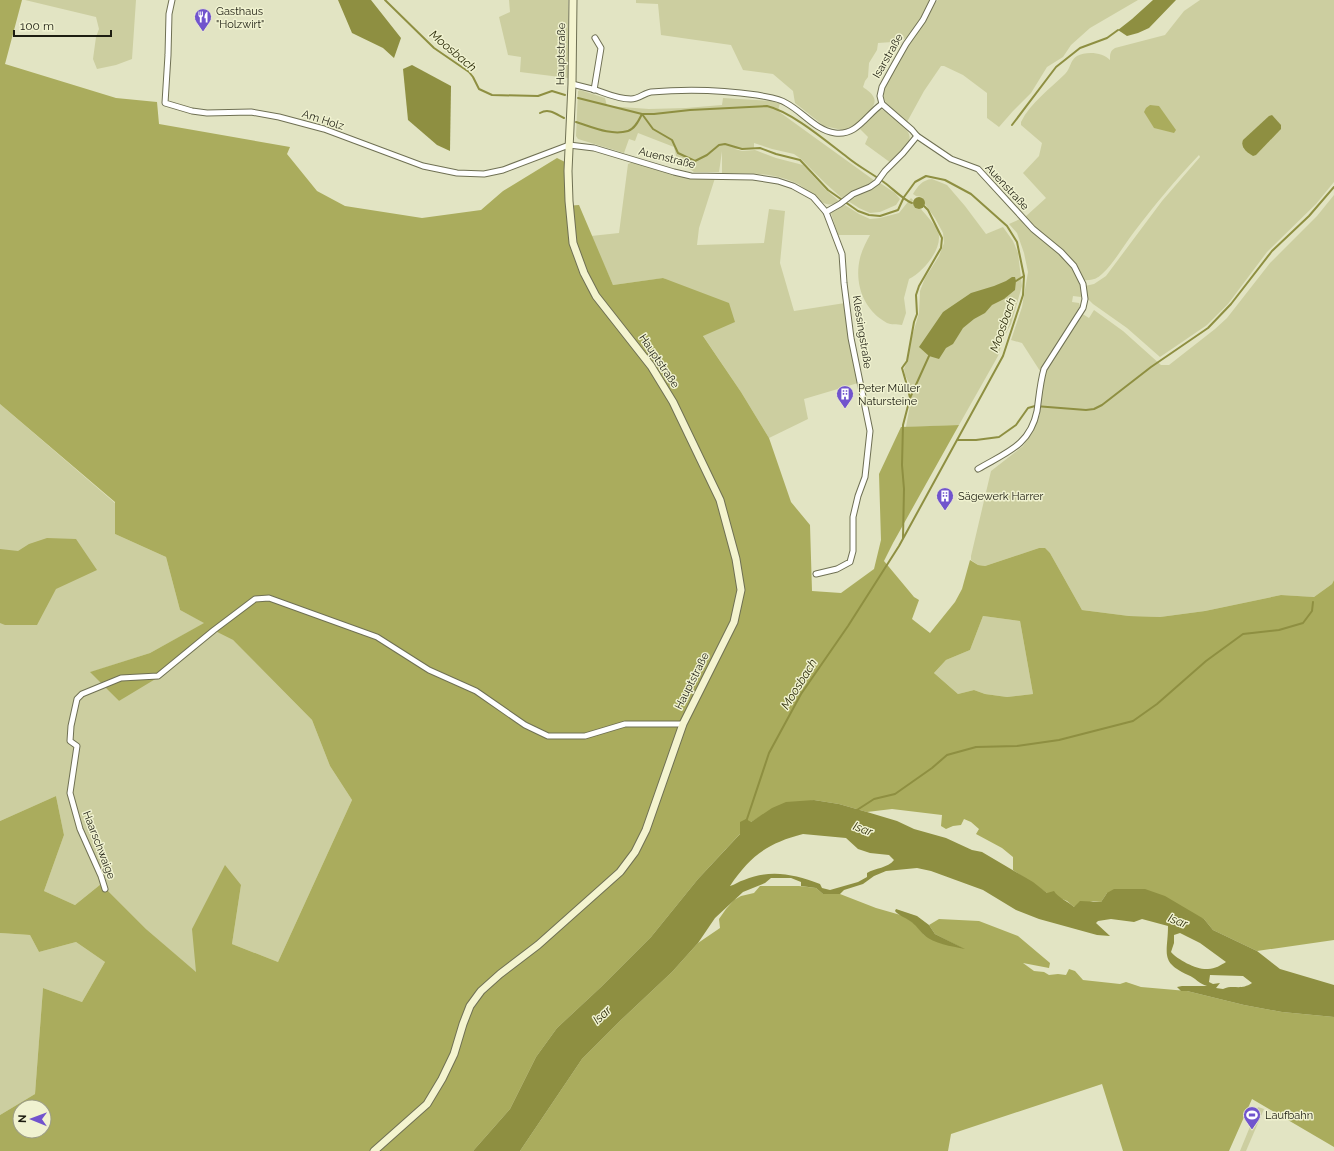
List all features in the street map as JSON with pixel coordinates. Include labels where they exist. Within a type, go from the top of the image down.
[{"type":"main road","name":"Hauptstraße","points":[[374,1151],[427,1104],[442,1079],[454,1054],[470,1006],[481,990],[538,946],[620,872],[635,852],[646,830],[683,724],[734,622],[741,590],[736,559],[720,500],[673,402],[651,366],[596,296],[584,273],[573,243],[570,219],[568,171],[572,84],[573,0]]},
{"type":"street","name":"Am Holz","points":[[172,0],[169,14],[168,55],[164,103],[192,111],[207,113],[251,112],[279,117],[324,129],[423,166],[457,173],[484,174],[503,170],[569,145]]},
{"type":"street","name":"Isarstraße","points":[[882,104],[880,96],[882,87],[906,44],[923,20],[933,0]]},
{"type":"street","points":[[594,90],[601,48],[595,38]]},
{"type":"street","points":[[572,84],[616,97],[631,99],[640,97],[648,92],[705,90],[757,96],[785,102],[820,128],[835,133],[851,132],[862,124],[877,107],[882,104],[917,136],[877,182],[870,187],[853,194],[826,212]]},
{"type":"street","name":"Auenstraße","points":[[917,136],[951,159],[978,169],[1028,224],[1061,252],[1074,266],[1083,284],[1085,299],[1083,308],[1044,369],[1034,423],[1029,433],[1020,444],[978,469]]},
{"type":"street","name":"Auenstraße","points":[[569,145],[594,148],[690,176],[753,177],[778,181],[793,186],[813,197],[826,212]]},
{"type":"street","name":"Klessingstraße","points":[[816,574],[837,569],[850,562],[853,551],[853,517],[858,496],[865,477],[870,431],[851,338],[842,254],[826,212]]},
{"type":"street","name":"Haarschwaige","points":[[105,890],[101,876],[80,829],[70,794],[77,746],[70,741],[71,726],[77,700],[82,694],[121,678],[158,676],[214,630],[255,599],[269,598],[377,637],[429,670],[476,691],[525,725],[548,736],[585,736],[625,724],[683,724]]},
{"type":"green space","points":[[0,0],[22,0],[5,64],[116,98],[157,102],[159,124],[290,147],[287,154],[317,191],[345,206],[422,218],[481,210],[503,191],[557,158],[565,162],[565,206],[579,205],[613,285],[663,278],[729,303],[735,322],[703,336],[741,392],[769,438],[791,502],[810,525],[812,591],[841,593],[874,569],[881,540],[879,474],[901,427],[959,425],[884,561],[914,597],[919,600],[912,619],[930,633],[955,602],[962,589],[970,560],[978,565],[985,566],[1039,548],[1045,548],[1050,553],[1082,610],[1129,616],[1160,617],[1205,611],[1281,595],[1314,597],[1332,584],[1334,580],[1334,940],[1257,951],[1213,930],[1204,919],[1107,893],[1101,902],[1093,901],[1074,907],[1067,901],[1047,893],[1013,870],[1013,857],[1002,848],[976,834],[979,829],[971,822],[964,819],[961,825],[946,829],[941,826],[942,815],[892,809],[867,812],[839,804],[814,800],[761,816],[751,822],[698,879],[651,937],[557,1028],[536,1057],[510,1109],[473,1151],[0,1151],[0,1115],[12,1108],[12,1139],[52,1139],[52,1099],[27,1099],[35,1094],[43,988],[82,1002],[105,962],[76,942],[39,952],[30,935],[0,933],[0,821],[56,796],[64,835],[44,891],[75,905],[101,884],[146,929],[196,972],[192,929],[225,865],[241,885],[232,944],[278,962],[352,800],[330,766],[312,720],[233,640],[215,631],[167,672],[119,701],[90,672],[150,653],[204,623],[180,610],[166,557],[115,534],[115,502],[0,404]],"holes":[[[983,616],[1020,621],[1033,694],[1007,697],[985,694],[974,690],[958,694],[934,673],[946,660],[970,650]]]},
{"type":"green space","points":[[25,0],[136,0],[132,59],[116,65],[97,69],[93,59],[96,37],[99,29],[96,17]]},
{"type":"green space","points":[[509,0],[568,0],[568,78],[520,72],[521,57],[508,55],[499,17],[510,12]]},
{"type":"green space","points":[[636,0],[930,0],[916,26],[906,38],[896,42],[878,43],[877,50],[869,63],[868,77],[863,87],[872,95],[875,102],[870,112],[847,131],[824,126],[795,103],[793,91],[773,74],[743,70],[731,45],[661,35],[658,4],[636,3]]},
{"type":"green space","points":[[938,0],[1138,0],[1090,28],[1071,45],[1063,57],[1047,67],[1031,93],[999,127],[987,118],[987,93],[963,75],[944,66],[941,66],[924,91],[907,122],[885,102],[885,90],[894,68]]},
{"type":"green space","points":[[1200,0],[1334,0],[1334,182],[1316,204],[1267,252],[1228,304],[1207,325],[1160,357],[1127,328],[1093,304],[1086,297],[1085,286],[1094,284],[1106,276],[1162,201],[1200,157],[1199,155],[1157,203],[1107,269],[1096,278],[1091,280],[1083,280],[1078,270],[1036,230],[1025,217],[1046,198],[1023,173],[1039,156],[1042,143],[1021,125],[1021,122],[1035,102],[1065,74],[1077,56],[1085,53],[1094,53],[1103,55],[1110,60],[1112,50],[1115,48],[1165,35],[1184,11]]},
{"type":"green space","points":[[580,90],[605,98],[607,106],[649,109],[722,105],[723,98],[780,103],[778,111],[875,181],[842,198],[794,154],[754,143],[754,149],[735,149],[742,151],[755,150],[776,158],[803,165],[825,189],[839,201],[833,204],[828,204],[818,200],[798,184],[780,177],[760,174],[722,173],[722,151],[719,172],[694,172],[677,160],[674,147],[638,133],[635,141],[629,139],[624,153],[578,139],[576,136],[578,91]]},
{"type":"green space","points":[[1150,105],[1159,106],[1176,130],[1174,133],[1154,128],[1144,112]]},
{"type":"green space","points":[[881,109],[902,124],[910,137],[907,144],[891,163],[865,144],[868,137],[860,129],[875,113]]},
{"type":"green space","points":[[633,162],[684,176],[715,178],[699,228],[697,245],[764,243],[769,209],[785,211],[780,263],[794,311],[845,303],[858,383],[804,399],[808,419],[769,438],[741,392],[664,278],[613,285],[591,236],[619,233],[628,164]]},
{"type":"green space","points":[[932,179],[947,185],[986,234],[1003,227],[1013,241],[1018,253],[1022,286],[1011,324],[1004,337],[998,356],[959,425],[906,427],[911,400],[911,387],[905,375],[904,369],[919,313],[920,291],[925,278],[939,256],[944,243],[943,233],[935,218],[924,203],[922,197],[913,194],[921,184]]},
{"type":"green space","points":[[880,183],[895,193],[900,199],[896,205],[880,212],[870,213],[848,201]]},
{"type":"green space","points":[[1334,195],[1334,580],[1332,584],[1314,597],[1281,595],[1205,611],[1160,617],[1129,616],[1082,610],[1050,553],[1039,548],[985,566],[978,565],[971,560],[991,471],[1023,446],[1035,426],[1037,417],[1040,415],[1040,409],[1038,408],[1045,372],[1081,313],[1089,318],[1094,310],[1123,331],[1161,365],[1169,365],[1227,318],[1270,263],[1317,216]]},
{"type":"green space","points":[[911,198],[913,200],[912,203],[917,209],[921,209],[937,229],[939,238],[938,245],[931,259],[926,265],[915,276],[909,279],[904,298],[906,313],[902,325],[890,324],[879,318],[872,311],[862,295],[858,277],[858,267],[864,246],[870,235],[838,235],[831,213],[845,205],[870,219],[880,218],[899,213]]},
{"type":"green space","points":[[1020,219],[1029,229],[1068,262],[1075,271],[1080,283],[1081,297],[1073,296],[1072,302],[1079,303],[1080,306],[1040,371],[1022,343],[1011,340],[1022,307],[1028,272],[1024,253],[1017,233],[1009,224]]},
{"type":"green space","points":[[0,404],[115,503],[115,534],[166,557],[180,610],[205,623],[150,653],[91,672],[119,701],[215,631],[233,640],[312,720],[330,766],[352,800],[278,962],[232,944],[241,885],[196,973],[146,929],[101,884],[75,905],[44,891],[64,835],[56,796],[0,821]]},
{"type":"green space","points":[[47,538],[76,539],[97,570],[56,589],[37,625],[5,625],[0,623],[0,549],[18,551],[29,544]]},
{"type":"green space","points":[[983,616],[1020,621],[1033,694],[1007,697],[985,694],[974,690],[958,694],[934,673],[946,660],[970,650]]},
{"type":"green space","points":[[760,886],[799,886],[816,888],[823,894],[840,894],[876,908],[904,916],[915,924],[924,935],[962,948],[935,934],[929,925],[939,919],[979,921],[1018,936],[1050,963],[1049,968],[1023,963],[1034,971],[1044,972],[1049,975],[1066,975],[1069,969],[1075,971],[1083,980],[1120,984],[1126,982],[1141,987],[1187,991],[1244,1005],[1282,1012],[1334,1017],[1334,1147],[1252,1099],[1229,1151],[1123,1151],[1102,1084],[951,1134],[948,1151],[520,1151],[582,1059],[672,972],[698,943],[720,928],[719,919],[734,900],[741,896],[754,893]]},
{"type":"green space","points":[[0,933],[30,935],[39,952],[76,942],[105,962],[82,1002],[43,988],[35,1094],[27,1099],[12,1099],[12,1108],[0,1115]]},
{"type":"green space","name":"Laufbahn","points":[[1258,1107],[1264,1109],[1246,1151],[1240,1151]]},
{"type":"water","points":[[338,0],[371,0],[401,38],[394,58],[383,48],[352,33]]},
{"type":"water","points":[[1153,0],[1176,0],[1149,28],[1127,36],[1118,30],[1132,19]]},
{"type":"water","points":[[412,65],[451,86],[450,151],[437,145],[408,120],[403,69]]},
{"type":"water","points":[[1272,115],[1281,125],[1281,129],[1256,155],[1253,156],[1243,147],[1243,140],[1269,116]]},
{"type":"water","points":[[917,197],[921,197],[925,203],[921,209],[917,209],[913,205],[913,201]]},
{"type":"water","points":[[1015,277],[1016,281],[1015,290],[1004,299],[992,305],[985,313],[974,319],[963,328],[953,344],[946,348],[939,359],[929,356],[919,347],[943,312],[971,293],[994,286]]},
{"type":"water","name":"Isar","points":[[814,800],[839,804],[897,821],[914,829],[946,838],[972,850],[982,852],[1033,882],[1047,893],[1054,891],[1058,896],[1074,907],[1080,901],[1101,902],[1107,893],[1114,889],[1145,889],[1165,896],[1204,919],[1213,930],[1257,951],[1280,969],[1334,985],[1334,1017],[1282,1012],[1244,1005],[1187,991],[1181,991],[1177,987],[1207,986],[1179,970],[1169,961],[1167,956],[1168,926],[1142,919],[1134,922],[1111,919],[1098,921],[1096,923],[1110,936],[1097,935],[1039,919],[1016,910],[983,890],[931,871],[917,868],[886,871],[874,876],[863,884],[844,890],[840,894],[823,894],[816,888],[801,886],[801,882],[791,878],[771,878],[765,883],[743,892],[715,918],[698,943],[672,972],[582,1059],[520,1151],[473,1151],[510,1109],[536,1057],[557,1028],[651,937],[698,879],[740,834],[740,822],[746,819],[751,822],[772,808],[786,802]],"holes":[[[803,834],[846,838],[858,849],[870,853],[889,855],[894,860],[888,865],[870,871],[867,873],[867,877],[858,882],[830,890],[822,888],[820,884],[791,875],[782,874],[754,877],[730,886],[745,866],[761,852],[770,846]],[[1180,933],[1200,943],[1226,962],[1211,969],[1199,968],[1188,964],[1171,952],[1174,943],[1174,935]],[[1210,975],[1243,976],[1252,983],[1244,987],[1230,987],[1223,989],[1216,988],[1220,983],[1213,984],[1209,982]]]},
{"type":"water","points":[[896,909],[917,916],[929,925],[935,934],[965,949],[933,941],[924,935],[916,926],[897,913],[895,911]]},
{"type":"waterway","name":"Moosbach","points":[[385,0],[434,48],[469,72],[479,89],[492,95],[538,96],[552,91],[565,95]]},
{"type":"waterway","points":[[1012,125],[1056,67],[1080,48],[1107,38],[1118,30]]},
{"type":"waterway","name":"Moosbach","points":[[578,98],[642,114],[653,129],[672,140],[678,153],[695,161],[707,155],[719,145],[725,144],[742,149],[760,148],[800,160],[828,190],[858,211],[869,215],[880,216],[898,210],[904,197],[915,182],[926,176],[945,180],[971,194],[1007,226],[1017,242],[1024,276],[1023,295],[1003,356],[899,546],[848,626],[801,694],[769,753],[746,822]]},
{"type":"waterway","points":[[576,122],[608,132],[622,132],[633,128],[642,114],[767,106],[787,114],[819,135],[852,161],[912,203]]},
{"type":"waterway","points":[[540,113],[549,111],[564,118]]},
{"type":"waterway","points":[[958,440],[976,440],[999,437],[1016,425],[1028,408],[1035,406],[1086,410],[1094,409],[1102,405],[1151,367],[1208,328],[1231,304],[1272,251],[1309,216],[1334,187]]},
{"type":"waterway","name":"Moosbach","points":[[903,538],[903,425],[910,398],[902,368],[907,361],[914,322],[917,314],[916,295],[919,286],[941,248],[942,238],[928,210],[924,206]]},
{"type":"waterway","name":"Moosbach","points":[[1016,281],[1024,276]]},
{"type":"waterway","points":[[910,398],[929,356]]},
{"type":"waterway","points":[[857,810],[874,799],[895,794],[932,768],[947,755],[976,747],[1017,746],[1059,740],[1133,721],[1157,704],[1206,661],[1243,634],[1279,630],[1303,623],[1312,611],[1313,602]]},
{"type":"place","name":"Gasthaus \"Holzwirt\"","points":[[203,32]]},
{"type":"place","name":"Peter Müller Natursteine","points":[[845,409]]},
{"type":"place","name":"Sägewerk Harrer","points":[[945,511]]},
{"type":"place","name":"Laufbahn","points":[[1252,1130]]}]
